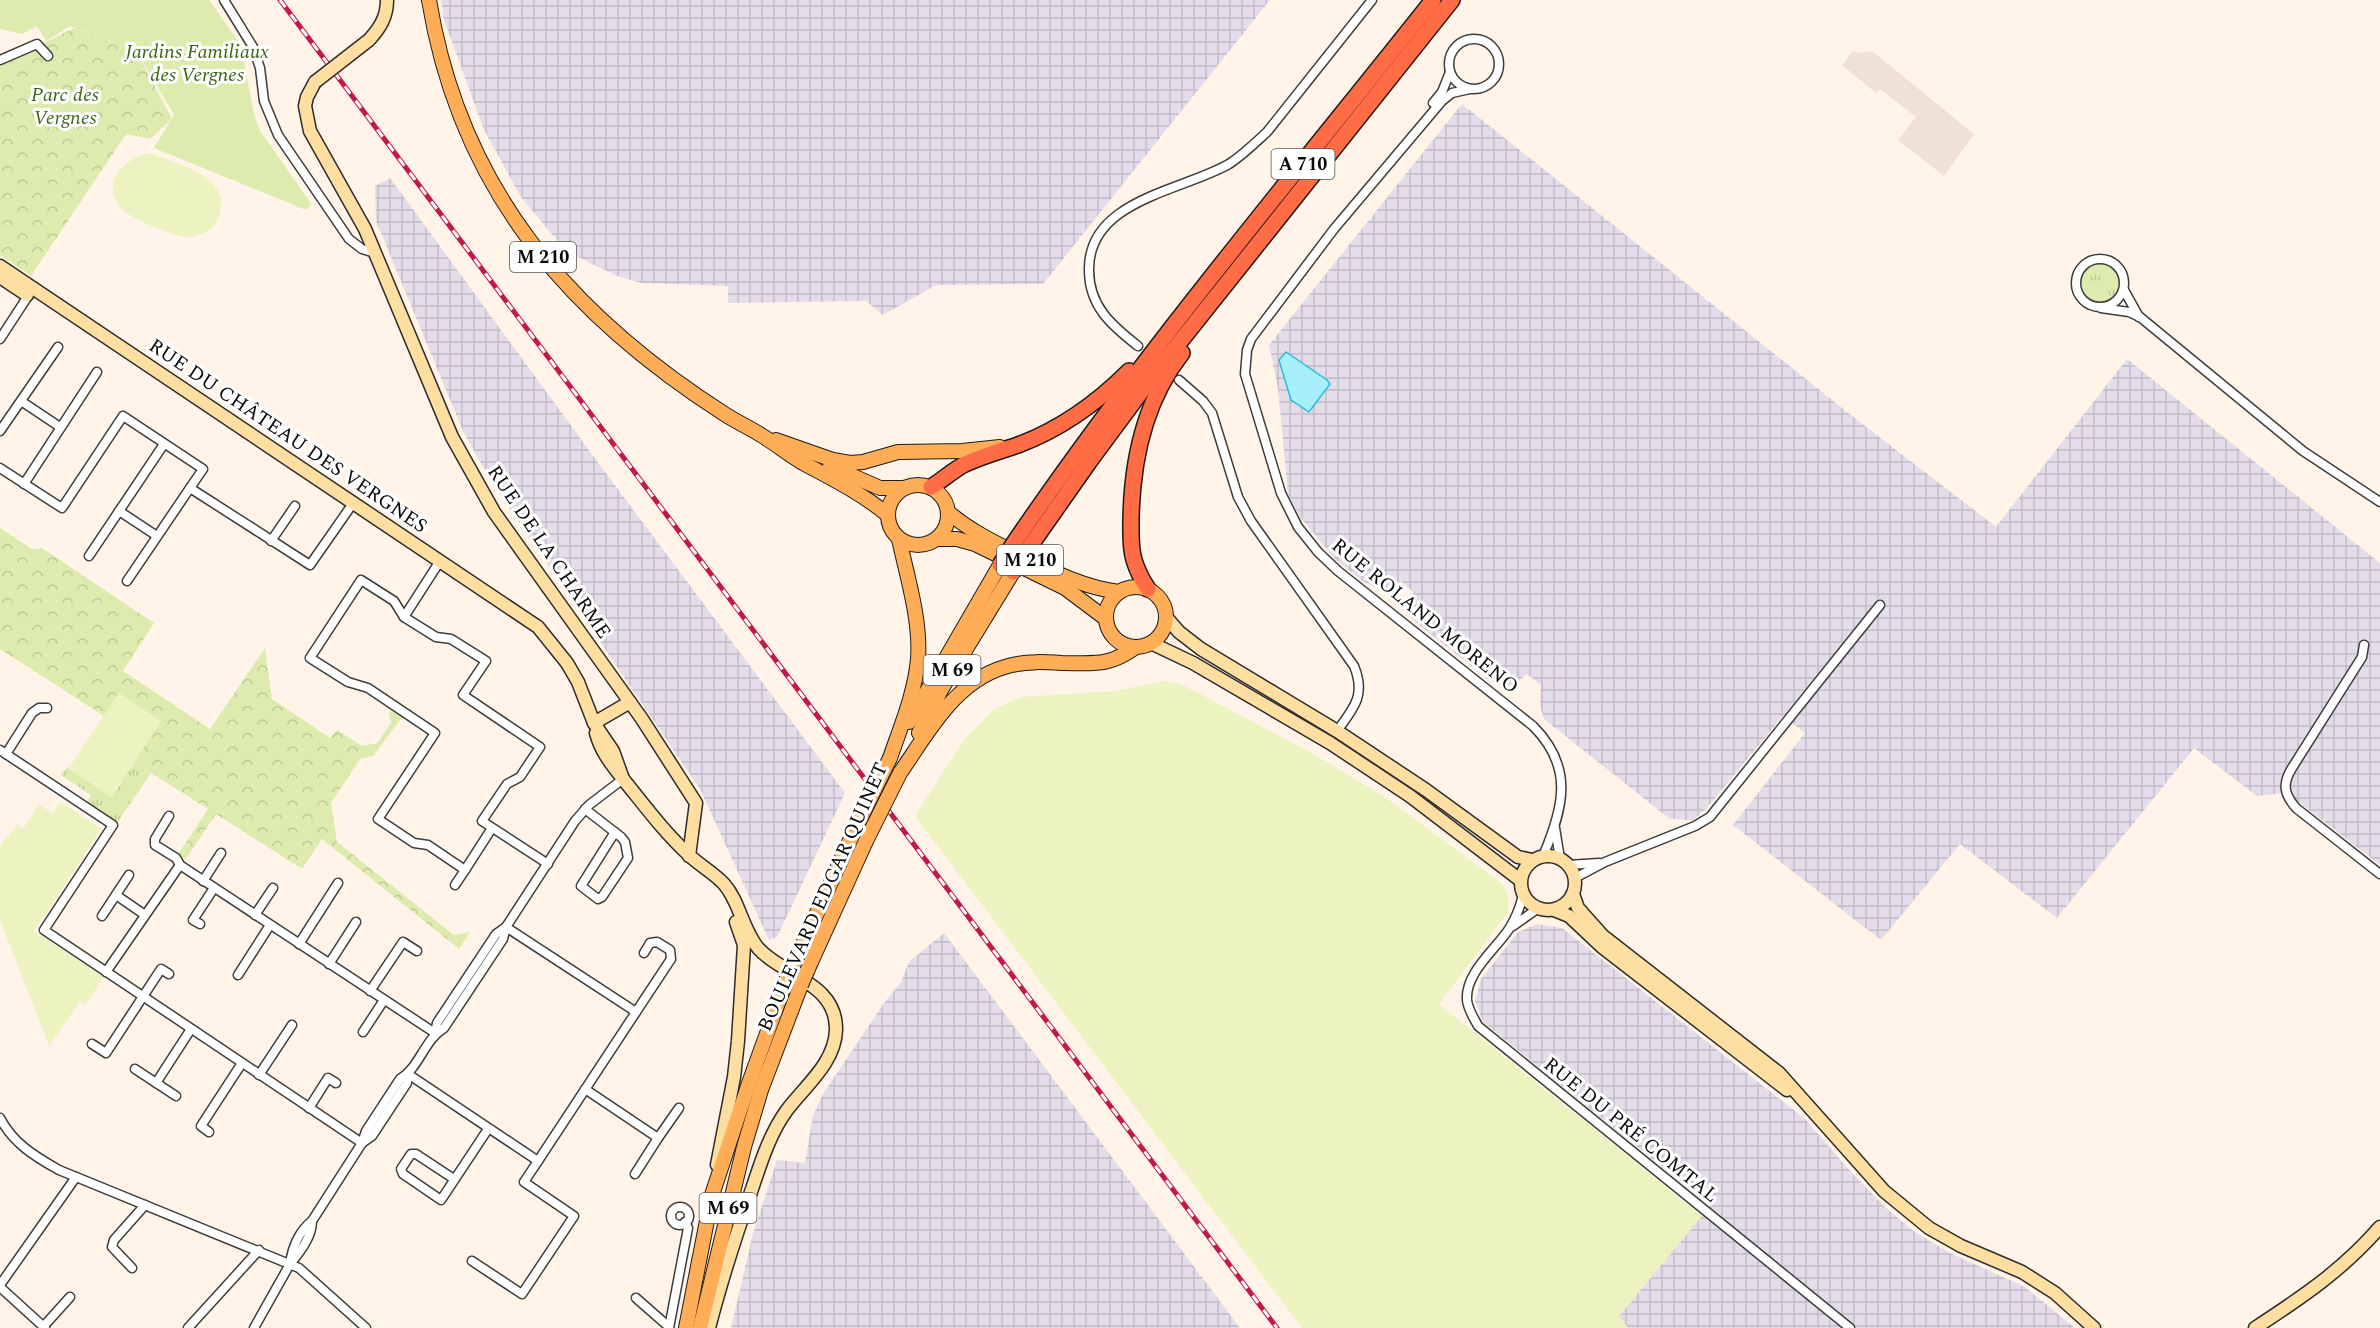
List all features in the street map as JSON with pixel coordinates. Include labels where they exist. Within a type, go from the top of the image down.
[{"type":"highway","name":"A 710","points":[[1006,568],[1096,427],[1433,0]]},
{"type":"highway","name":"A 710","points":[[1021,546],[1249,254],[1452,0]]},
{"type":"highway","points":[[1148,589],[1133,558],[1131,536],[1134,475],[1147,416],[1179,357],[1205,324],[1249,254]]},
{"type":"highway","points":[[931,487],[970,461],[1019,445],[1078,415],[1110,389],[1172,329]]},
{"type":"main road","name":"RUE DE LA CHARME","points":[[387,0],[381,26],[369,40],[315,82],[307,97],[305,113],[310,131],[365,229],[452,438],[494,512],[630,702],[696,802],[689,856]]},
{"type":"main road","name":"M 210","points":[[429,0],[441,60],[464,127],[487,176],[530,240],[574,293],[639,354],[680,385],[801,461],[856,491],[888,515]]},
{"type":"main road","name":"RUE DU CHÂTEAU DES VERGNES","points":[[0,266],[551,642],[578,682],[594,723],[613,751],[623,780]]},
{"type":"main road","name":"RUE DU CHÂTEAU DES VERGNES","points":[[0,277],[349,508],[439,564]]},
{"type":"main road","name":"M 210","points":[[762,436],[880,488],[904,488]]},
{"type":"main road","points":[[762,436],[833,460],[850,463],[863,462],[898,452],[962,451],[1019,445]]},
{"type":"main road","points":[[922,484],[931,487],[943,497],[948,512],[948,522],[944,531],[928,543],[908,544],[893,532],[888,515],[892,499],[904,488],[922,484]]},
{"type":"main road","name":"M 210","points":[[948,512],[966,528],[1070,580],[1094,588],[1119,592]]},
{"type":"main road","name":"M 210","points":[[937,538],[957,539],[975,544],[1065,588],[1105,618]]},
{"type":"main road","points":[[890,758],[907,707],[918,660],[919,645],[912,598],[899,539]]},
{"type":"main road","name":"M 69","points":[[890,758],[937,672],[1006,568]]},
{"type":"main road","name":"BOULEVARD EDGAR QUINET","points":[[700,1328],[744,1147],[761,1090],[801,985],[866,841],[942,688],[1006,568]]},
{"type":"main road","points":[[1136,647],[1118,642],[1107,627],[1105,618],[1107,608],[1119,592],[1128,587],[1138,586],[1148,589],[1161,600],[1166,617],[1179,632],[1201,649],[1337,731],[1426,790],[1518,857],[1564,862],[1575,878],[1573,894],[1578,908],[1603,936],[1779,1073],[1884,1191],[1929,1228],[1961,1246],[2022,1272],[2055,1293],[2094,1328]]},
{"type":"main road","points":[[900,773],[954,698],[971,683],[1010,665],[1030,662],[1106,663],[1121,658],[1136,647],[1151,643],[1164,627],[1166,617]]},
{"type":"main road","points":[[1151,643],[1193,663],[1330,743],[1410,796],[1520,880]]},
{"type":"main road","points":[[594,723],[630,702]]},
{"type":"main road","name":"BOULEVARD EDGAR QUINET","points":[[686,1328],[712,1195],[748,1086],[787,978],[890,758]]},
{"type":"main road","points":[[623,780],[658,825],[689,856],[724,884],[751,938],[760,950],[820,991],[832,1009],[836,1030],[831,1050],[822,1069],[787,1110],[775,1129],[739,1226],[709,1328]]},
{"type":"main road","points":[[1537,858],[1526,866],[1520,880],[1523,895],[1532,905],[1538,909],[1554,910],[1569,916],[1607,951],[1814,1111]]},
{"type":"main road","points":[[710,874],[732,909],[744,945],[734,1077],[712,1195]]},
{"type":"main road","points":[[1554,910],[1568,901],[1573,894]]},
{"type":"main road","points":[[2255,1328],[2311,1292],[2349,1260],[2380,1227]]},
{"type":"street","points":[[225,0],[253,47],[260,68],[264,101],[278,135],[350,239],[362,249],[375,253]]},
{"type":"street","points":[[1138,346],[1112,326],[1096,305],[1091,291],[1089,262],[1099,234],[1108,223],[1126,209],[1201,178],[1230,163],[1250,148],[1267,132],[1372,0]]},
{"type":"street","points":[[1476,38],[1490,44],[1498,56],[1496,78],[1485,86],[1447,96],[1419,127],[1442,92],[1450,72],[1449,58],[1452,51],[1462,41],[1476,38]]},
{"type":"street","points":[[0,60],[37,44],[48,56]]},
{"type":"street","points":[[1450,72],[1457,83],[1470,89]]},
{"type":"street","name":"RUE ROLAND MORENO","points":[[1419,127],[1334,229],[1259,328],[1247,350],[1245,374],[1281,493],[1298,527],[1318,552],[1338,571],[1518,713],[1545,738],[1558,761],[1561,778],[1555,828]]},
{"type":"street","points":[[2139,317],[2124,290],[2123,274],[2114,263],[2101,259],[2087,263],[2078,274],[2077,288],[2085,303],[2129,312],[2139,317],[2303,451],[2380,502]]},
{"type":"street","points":[[2101,308],[2115,303],[2124,290]]},
{"type":"street","points":[[0,339],[28,296]]},
{"type":"street","points":[[0,431],[58,347]]},
{"type":"street","points":[[24,484],[96,372]]},
{"type":"street","points":[[1179,380],[1203,401],[1212,413],[1238,496],[1251,521],[1354,666],[1360,681],[1360,694],[1352,711],[1337,731]]},
{"type":"street","points":[[21,401],[60,426]]},
{"type":"street","points":[[0,468],[62,508],[123,416],[203,469],[127,581]]},
{"type":"street","points":[[89,556],[164,444]]},
{"type":"street","points":[[190,488],[310,565],[349,508]]},
{"type":"street","points":[[272,541],[295,506]]},
{"type":"street","points":[[119,511],[158,536]]},
{"type":"street","points":[[404,617],[439,564]]},
{"type":"street","points":[[465,870],[428,845],[414,843],[378,819],[435,733],[368,688],[348,682],[310,658],[361,580],[394,601],[404,617],[436,638],[451,639],[486,661],[464,695],[540,747],[520,777],[507,784],[482,821],[548,864]]},
{"type":"street","points":[[1575,878],[1605,862],[1695,826],[1710,817],[1880,605]]},
{"type":"street","points":[[2364,645],[2362,657],[2286,778],[2285,787],[2287,798],[2296,808],[2380,874]]},
{"type":"street","points":[[47,708],[39,708],[32,713],[3,752],[112,825],[44,930],[362,1143]]},
{"type":"street","points":[[254,1328],[290,1264],[291,1251],[305,1227],[312,1221],[362,1143],[366,1131],[400,1078],[408,1074],[435,1033],[444,1028],[503,939],[506,927],[585,809],[623,780]]},
{"type":"street","points":[[585,809],[615,832],[625,842],[628,858],[602,897],[598,899],[581,886],[615,832]]},
{"type":"street","points":[[170,816],[155,839],[155,845],[176,858],[180,865],[214,888],[435,1033]]},
{"type":"street","points":[[455,885],[492,828]]},
{"type":"street","points":[[1537,858],[1555,828]]},
{"type":"street","points":[[1555,828],[1564,862],[1605,862]]},
{"type":"street","points":[[203,880],[221,854]]},
{"type":"street","points":[[106,972],[180,865]]},
{"type":"street","points":[[102,916],[129,875]]},
{"type":"street","points":[[299,944],[338,883]]},
{"type":"street","points":[[200,924],[193,920],[214,888]]},
{"type":"street","points":[[255,915],[273,888]]},
{"type":"street","points":[[116,895],[146,915]]},
{"type":"street","name":"RUE DU PRÉ COMTAL","points":[[1523,895],[1520,910],[1508,931],[1473,977],[1468,988],[1467,1000],[1478,1026],[1850,1328]]},
{"type":"street","name":"RUE DU PRÉ COMTAL","points":[[1508,931],[1538,909]]},
{"type":"street","points":[[329,964],[356,922]]},
{"type":"street","points":[[238,975],[270,925]]},
{"type":"street","points":[[506,927],[636,1012]]},
{"type":"street","points":[[370,991],[403,942],[417,951]]},
{"type":"street","points":[[472,1261],[522,1294],[574,1216],[524,1182],[671,959],[670,951],[657,942],[651,943],[644,953]]},
{"type":"street","points":[[92,1044],[106,1053],[161,969],[169,974]]},
{"type":"street","points":[[363,1032],[384,1000]]},
{"type":"street","points":[[260,1075],[292,1025]]},
{"type":"street","points":[[156,1083],[191,1029]]},
{"type":"street","points":[[209,1132],[201,1126],[242,1063]]},
{"type":"street","points":[[135,1069],[176,1096]]},
{"type":"street","points":[[408,1074],[538,1161]]},
{"type":"street","points":[[309,1108],[328,1078],[336,1083]]},
{"type":"street","points":[[585,1089],[658,1138]]},
{"type":"street","points":[[635,1174],[678,1108]]},
{"type":"street","points":[[0,1118],[3,1130],[33,1156],[76,1177],[299,1268],[366,1328]]},
{"type":"street","points":[[454,1179],[416,1154],[411,1154],[401,1169],[403,1174],[441,1200],[488,1129]]},
{"type":"street","points":[[70,1297],[44,1327],[0,1286],[76,1177]]},
{"type":"street","points":[[132,1268],[111,1247],[114,1240],[145,1205]]},
{"type":"street","points":[[669,1328],[688,1228],[685,1222]]},
{"type":"street","points":[[188,1328],[259,1250]]},
{"type":"street","points":[[636,1298],[669,1328]]},
{"type":"shaded area","points":[[441,0],[1270,0],[1043,284],[936,285],[883,315],[866,301],[728,303],[728,286],[641,283],[617,276],[578,257],[561,245],[521,197],[484,130],[444,20]]},
{"type":"shaded area","points":[[1853,51],[1857,53],[1872,51],[1974,134],[1944,176],[1898,140],[1916,117],[1880,89],[1876,93],[1842,65]]},
{"type":"shaded area","points":[[1462,104],[1852,416],[1996,527],[2127,359],[2380,563],[2380,865],[2287,793],[2257,796],[2194,748],[2057,918],[1960,844],[1881,940],[1733,825],[1805,733],[1783,716],[1705,810],[1693,820],[1670,819],[1544,719],[1540,706],[1541,685],[1527,674],[1512,686],[1502,686],[1490,681],[1413,620],[1410,613],[1413,592],[1401,581],[1389,588],[1377,588],[1364,582],[1336,560],[1300,517],[1288,494],[1278,388],[1269,345]]},
{"type":"shaded area","points":[[390,178],[602,468],[845,793],[777,937],[769,940],[700,789],[489,478],[463,431],[376,221],[375,186]]},
{"type":"shaded area","points":[[1537,924],[1562,928],[1804,1118],[1852,1173],[1885,1207],[1912,1230],[1948,1252],[2025,1287],[2075,1328],[1628,1328],[1619,1316],[1710,1206],[1483,1022],[1475,1001],[1481,979],[1518,932]]},
{"type":"shaded area","points":[[944,933],[1240,1328],[731,1328],[753,1234],[777,1160],[805,1163],[813,1115],[823,1094],[884,1003],[901,982],[909,962]]},
{"type":"green space","name":"Jardins Familiaux des Vergnes","points":[[0,0],[209,0],[241,45],[254,115],[261,132],[312,205],[306,210],[154,148],[174,115],[136,50],[70,26],[46,41],[37,26],[22,34],[0,29]]},
{"type":"green space","name":"Parc des Vergnes","points":[[74,28],[136,50],[172,119],[150,139],[126,134],[31,276],[0,255],[0,65]]},
{"type":"green space","points":[[146,154],[153,154],[190,169],[212,183],[219,193],[221,205],[218,219],[206,232],[188,237],[182,236],[142,222],[121,208],[115,199],[113,190],[117,175],[129,162]]},
{"type":"green space","points":[[2100,263],[2114,269],[2120,283],[2114,297],[2100,303],[2086,297],[2080,283],[2086,269]]},
{"type":"green space","points":[[0,528],[32,549],[42,548],[154,623],[123,671],[210,729],[265,648],[272,699],[330,738],[337,730],[362,746],[377,743],[391,723],[389,713],[391,711],[402,717],[373,756],[360,759],[331,803],[337,842],[454,935],[470,932],[459,949],[322,839],[302,869],[216,814],[185,860],[177,856],[208,809],[134,762],[161,721],[119,694],[104,716],[0,649]]},
{"type":"green space","points":[[1165,681],[1182,685],[1202,695],[1310,752],[1385,797],[1501,883],[1508,896],[1508,912],[1439,1004],[1702,1216],[1619,1316],[1628,1328],[1302,1328],[915,816],[964,740],[994,709],[1021,697],[1114,691]]},
{"type":"green space","points":[[119,693],[161,721],[112,797],[69,768]]},
{"type":"green space","points":[[134,762],[151,773],[115,826],[84,806],[91,795],[61,775],[67,767],[112,797]]},
{"type":"green space","points":[[60,802],[101,829],[34,931],[104,977],[85,1005],[80,1001],[49,1046],[0,920],[0,846],[18,824],[23,829],[39,805],[53,813]]},
{"type":"water","points":[[1286,352],[1330,384],[1309,412],[1291,400],[1279,360]]},
{"type":"railway","points":[[280,0],[1277,1328]]}]
